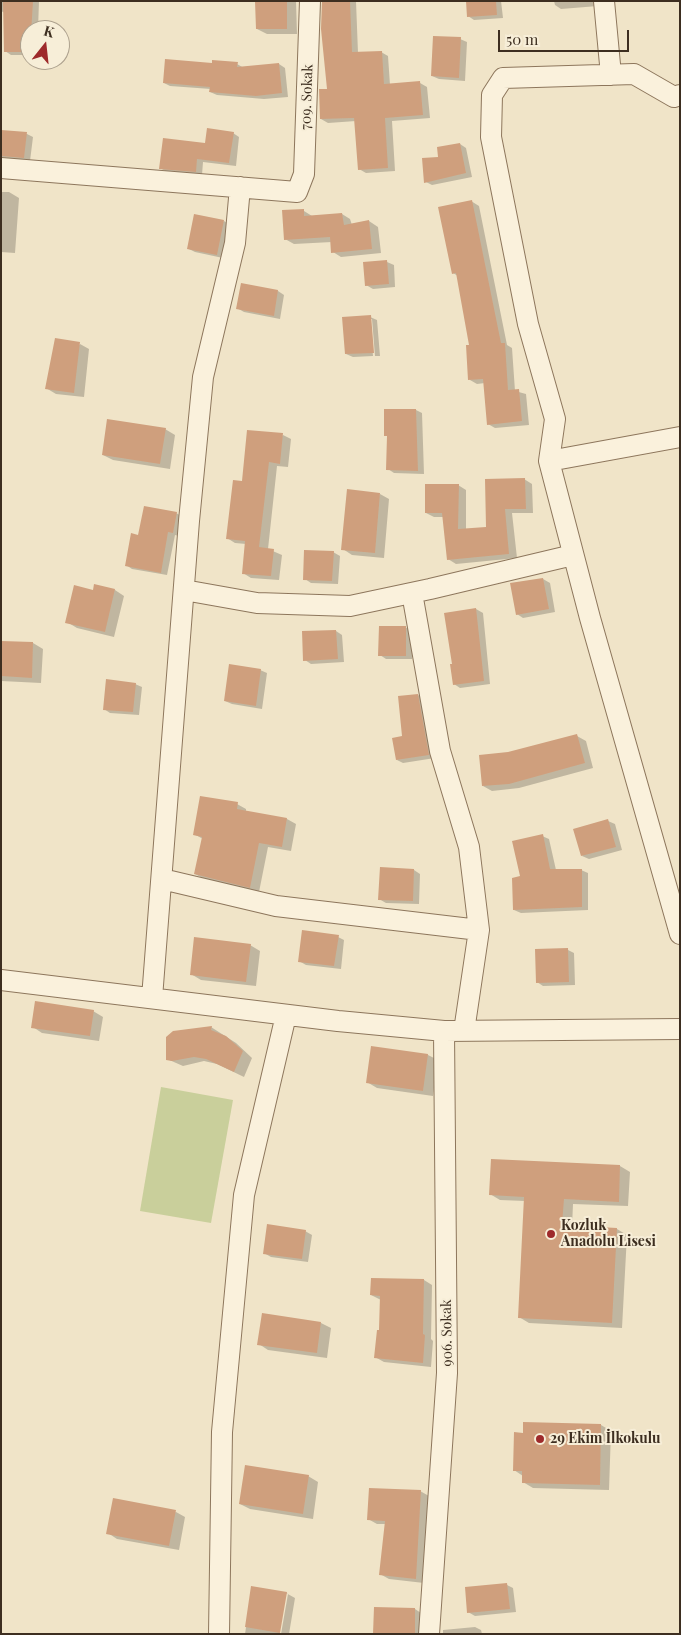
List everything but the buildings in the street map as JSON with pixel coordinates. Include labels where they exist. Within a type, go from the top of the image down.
[{"type":"street","name":"709. Sokak","points":[[240,187],[297,192],[304,174],[310,1]]},
{"type":"street","points":[[604,1],[611,75]]},
{"type":"street","points":[[680,95],[674,97],[634,74],[503,78],[492,94],[491,137],[528,324],[555,419],[549,461],[573,555],[680,934]]},
{"type":"street","points":[[1,168],[240,187],[235,244],[203,377],[184,590],[152,998]]},
{"type":"street","points":[[549,461],[680,437]]},
{"type":"street","points":[[184,590],[257,603],[350,606],[573,555]]},
{"type":"street","points":[[412,593],[440,751],[469,847],[478,930],[464,1031]]},
{"type":"street","points":[[162,879],[276,906],[478,930]]},
{"type":"street","points":[[1,980],[444,1031],[680,1029]]},
{"type":"street","points":[[219,1634],[222,1432],[244,1195],[286,1014]]},
{"type":"street","name":"906. Sokak","points":[[428,1634],[447,1373],[444,1031]]},
{"type":"green space","points":[[161,1087],[233,1100],[211,1223],[140,1211]]},
{"type":"place","name":"Kozluk Anadolu Lisesi","points":[[551,1234]]},
{"type":"place","name":"29 Ekim İlkokulu","points":[[540,1439]]}]
